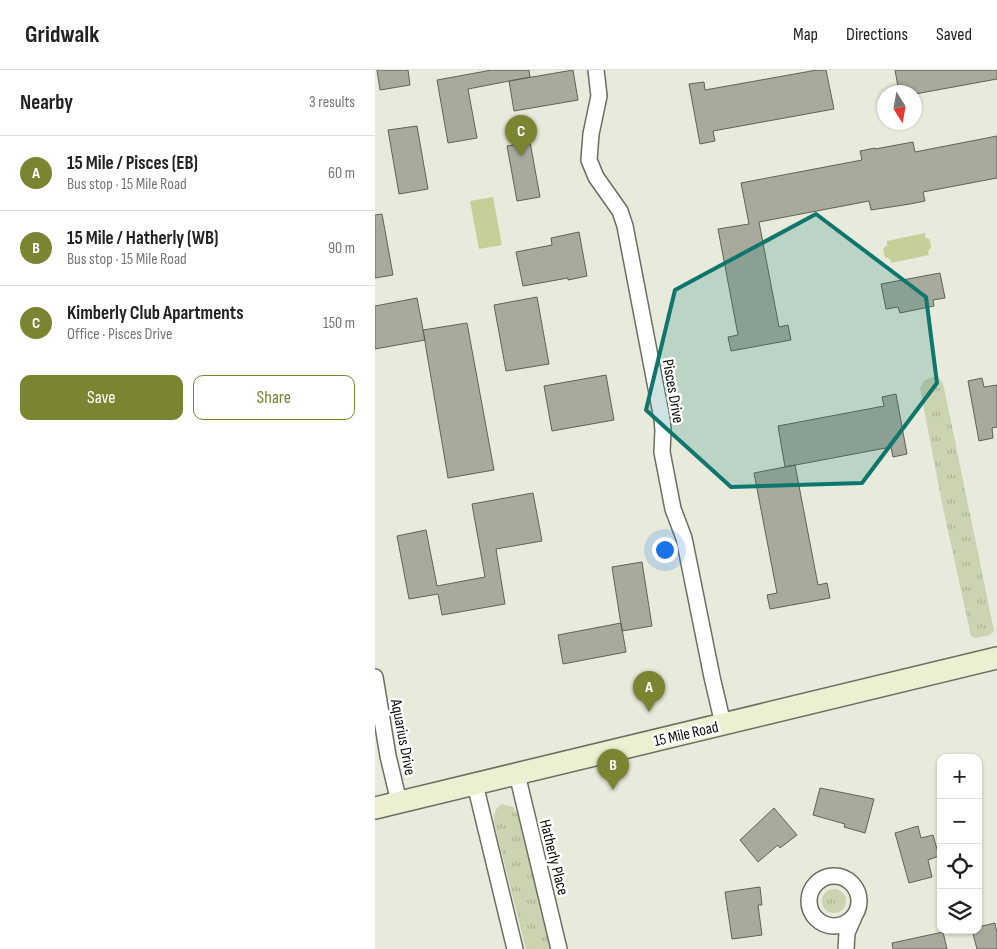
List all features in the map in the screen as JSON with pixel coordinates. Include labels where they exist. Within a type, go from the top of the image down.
[{"type":"main road","name":"15 Mile Road","points":[[375,808],[997,658]]},
{"type":"street","name":"Pisces Drive","points":[[596,70],[599,96],[591,134],[589,160],[596,177],[621,211],[625,226],[662,419],[662,452],[673,509],[684,538],[723,724]]},
{"type":"street","name":"Aquarius Drive","points":[[375,678],[388,756],[399,802]]},
{"type":"street","name":"Hatherly Place","points":[[517,774],[559,949]]},
{"type":"street","points":[[475,784],[515,949]]},
{"type":"street","points":[[826,877],[842,877],[855,887],[859,902],[847,933],[846,948],[837,935],[816,920],[808,904],[812,888],[818,881],[826,877]]},
{"type":"street","points":[[823,925],[840,926],[854,917]]},
{"type":"highlighted area","points":[[816,214],[926,297],[937,383],[862,483],[731,487],[646,410],[675,290]]},
{"type":"green space","points":[[931,377],[938,377],[943,383],[994,631],[990,635],[975,638],[971,636],[942,503],[920,388],[924,381]]},
{"type":"green space","points":[[502,804],[513,807],[518,816],[550,949],[526,949],[494,822],[495,811]]},
{"type":"green space","points":[[834,889],[839,890],[845,896],[845,906],[839,912],[834,913],[829,912],[823,906],[822,901],[823,896],[829,890]]},
{"type":"shaded area","points":[[493,197],[502,245],[479,249],[470,201]]},
{"type":"shaded area","points":[[925,233],[925,237],[930,240],[929,255],[891,263],[891,260],[885,257],[883,249],[887,245],[887,241]]},
{"type":"building","points":[[377,70],[408,70],[410,85],[380,90]]},
{"type":"building","points":[[492,70],[529,70],[530,77],[468,89],[477,138],[448,143],[437,80]]},
{"type":"building","points":[[573,70],[578,100],[514,111],[509,81]]},
{"type":"building","points":[[826,70],[834,109],[713,131],[715,141],[700,144],[689,84],[704,82],[705,90]]},
{"type":"building","points":[[895,70],[997,70],[997,79],[922,93],[922,85],[898,85]]},
{"type":"building","points":[[417,126],[428,189],[399,194],[388,130]]},
{"type":"building","points":[[997,136],[997,178],[923,192],[925,201],[910,204],[871,210],[869,201],[759,222],[779,327],[788,325],[791,340],[731,351],[728,337],[738,335],[718,229],[749,224],[741,183],[862,160],[860,151],[875,148],[913,142],[915,152]]},
{"type":"building","points":[[530,142],[540,197],[517,201],[507,146]]},
{"type":"building","points":[[382,214],[393,275],[375,278],[375,215]]},
{"type":"building","points":[[579,232],[587,276],[523,286],[516,252],[552,245],[551,238]]},
{"type":"building","points":[[940,273],[945,298],[933,300],[934,306],[900,313],[898,307],[886,309],[881,284]]},
{"type":"building","points":[[537,297],[549,364],[506,371],[494,305]]},
{"type":"building","points":[[417,298],[425,340],[375,349],[375,306]]},
{"type":"building","points":[[467,323],[494,470],[448,478],[423,330]]},
{"type":"building","points":[[606,375],[614,420],[552,431],[544,386]]},
{"type":"building","points":[[982,378],[984,387],[997,385],[997,427],[992,428],[993,438],[979,441],[968,381]]},
{"type":"building","points":[[896,394],[907,454],[893,457],[891,447],[785,467],[778,426],[884,406],[882,397]]},
{"type":"building","points":[[795,465],[818,585],[827,583],[830,598],[770,609],[767,595],[777,593],[754,473]]},
{"type":"building","points":[[533,493],[542,541],[496,549],[505,604],[442,615],[438,594],[409,599],[397,536],[426,530],[437,586],[485,577],[472,504]]},
{"type":"building","points":[[642,562],[652,626],[622,631],[612,567]]},
{"type":"building","points":[[621,623],[626,652],[563,664],[558,635]]},
{"type":"building","points":[[820,788],[874,799],[865,833],[844,827],[845,824],[813,815]]},
{"type":"building","points":[[774,808],[797,835],[780,848],[778,845],[758,862],[740,840]]},
{"type":"building","points":[[918,826],[921,838],[933,835],[937,857],[928,860],[932,877],[909,883],[895,833]]},
{"type":"building","points":[[760,887],[762,905],[758,905],[762,935],[732,939],[725,892]]},
{"type":"building","points":[[995,923],[997,949],[977,949],[973,934],[982,934],[982,926]]},
{"type":"building","points":[[937,933],[943,934],[947,949],[893,949],[892,943]]},
{"type":"place","name":"Kimberly Club Apartments","points":[[521,156]]},
{"type":"place","name":"15 Mile / Pisces (EB)","points":[[649,712]]},
{"type":"place","name":"15 Mile / Hatherly (WB)","points":[[613,790]]}]
